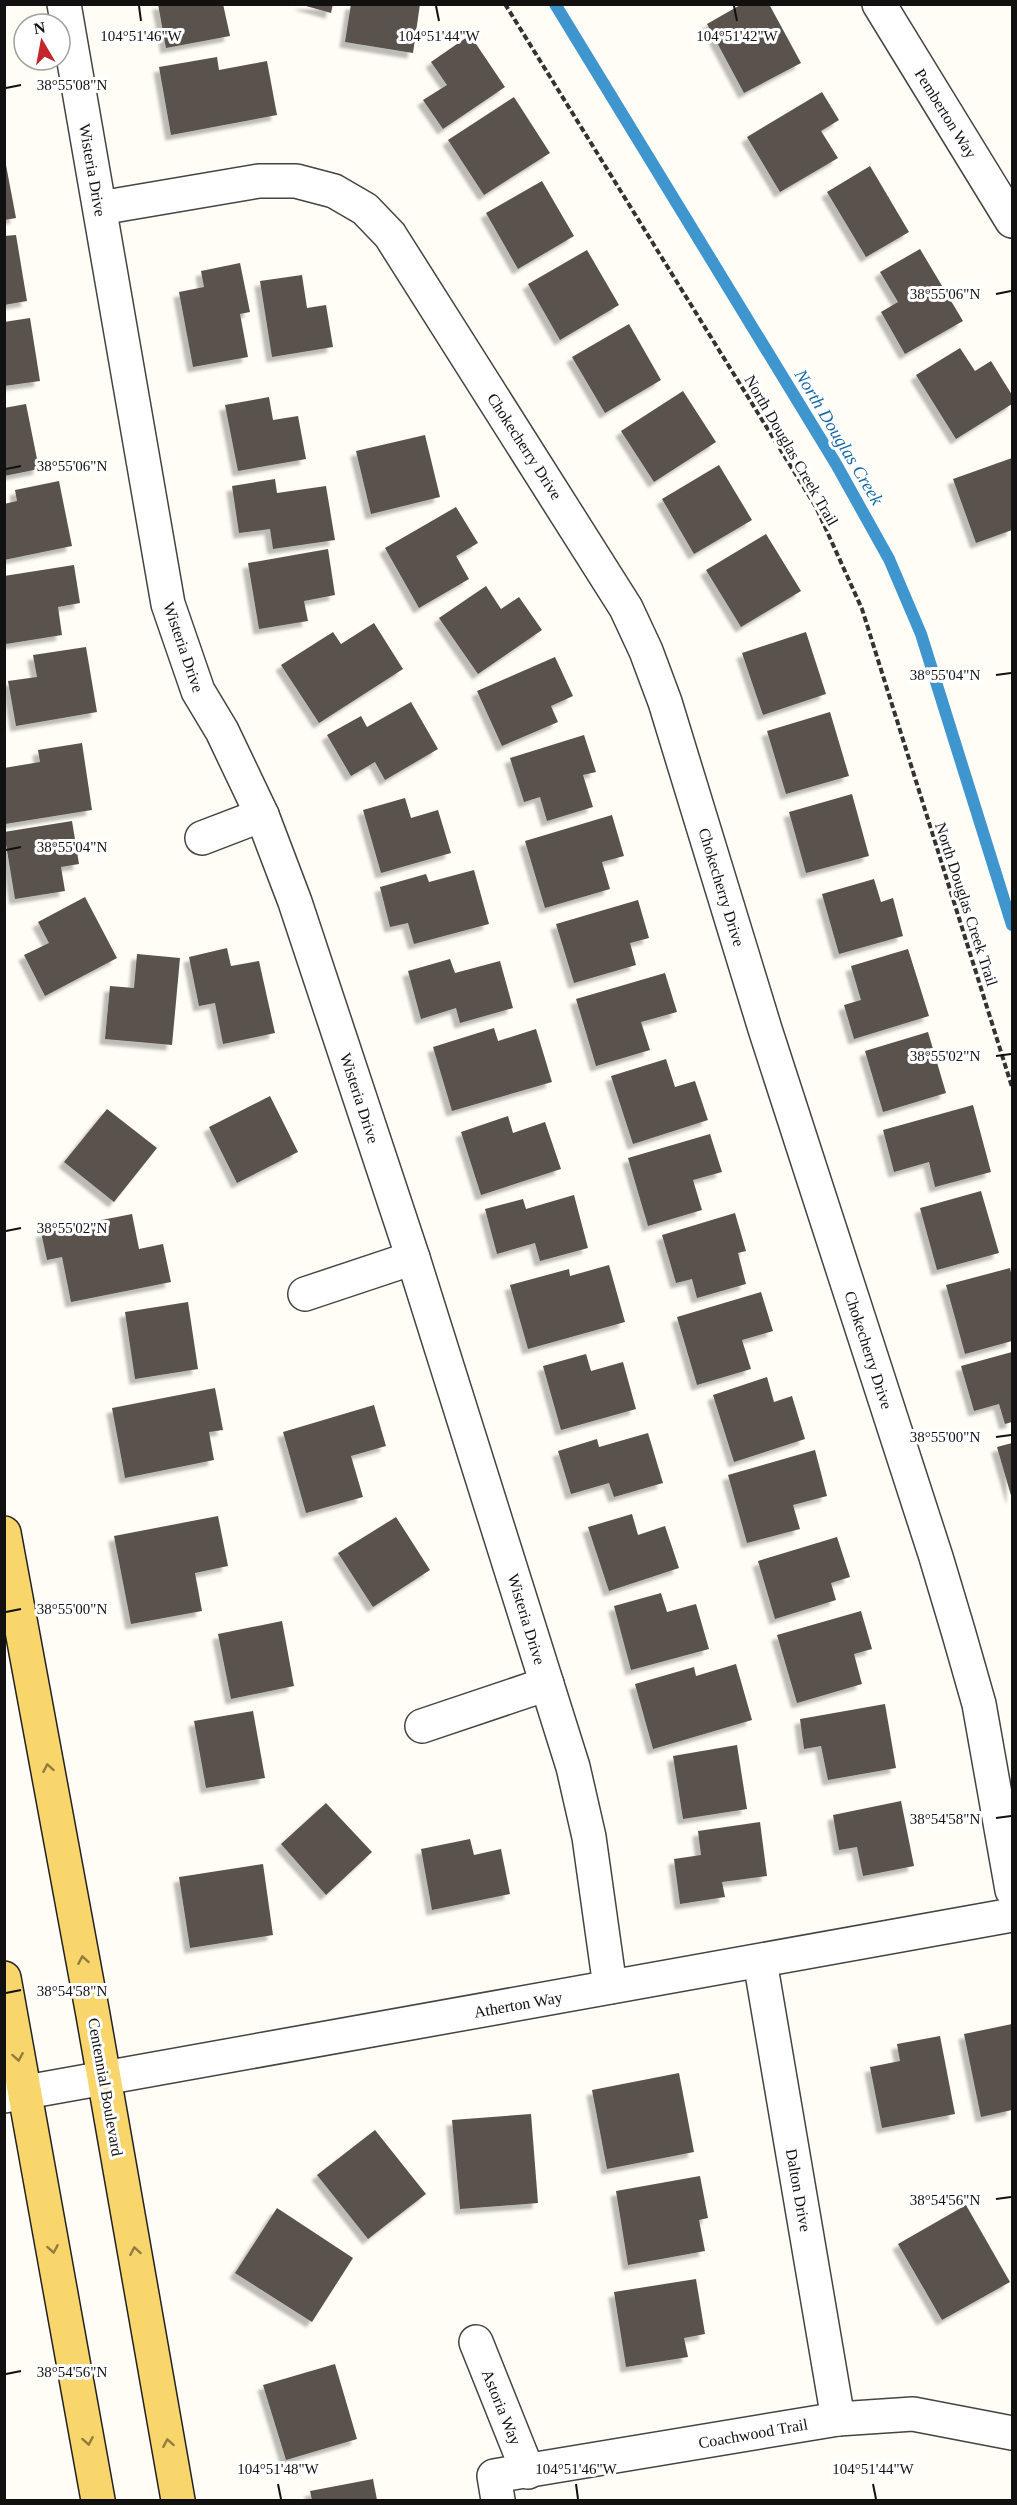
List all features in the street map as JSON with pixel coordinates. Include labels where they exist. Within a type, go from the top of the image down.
[{"type":"main road","name":"Centennial Boulevard","points":[[4,1533],[178,2500]]},
{"type":"main road","points":[[4,1978],[14,2094],[98,2500]]},
{"type":"street","name":"Wisteria Drive","points":[[64,4],[168,604],[198,691],[222,731],[262,815],[295,902],[413,1258],[573,1767],[589,1837],[610,1987]]},
{"type":"street","name":"Pemberton Way","points":[[879,4],[1012,221]]},
{"type":"street","name":"Chokecherry Drive","points":[[100,208],[260,181],[296,181],[334,191],[365,209],[390,234],[626,608],[665,702],[765,1029],[939,1568],[979,1704],[1012,1890]]},
{"type":"street","points":[[202,838],[262,815]]},
{"type":"street","points":[[305,1294],[413,1258]]},
{"type":"street","points":[[422,1726],[547,1683]]},
{"type":"street","name":"Atherton Way","points":[[14,2094],[1012,1915]]},
{"type":"street","name":"Dalton Drive","points":[[760,1961],[838,2419]]},
{"type":"street","name":"Astoria Way","points":[[476,2342],[528,2472]]},
{"type":"street","name":"Coachwood Trail","points":[[496,2488],[528,2472],[838,2419],[913,2414],[1012,2433]]},
{"type":"path","name":"North Douglas Creek Trail","points":[[506,4],[816,507],[862,609],[1012,1087]]},
{"type":"building","points":[[158,4],[223,4],[230,36],[166,48]]},
{"type":"building","points":[[299,4],[333,4],[331,13]]},
{"type":"building","points":[[351,4],[420,4],[413,53],[345,42]]},
{"type":"building","points":[[742,4],[769,4],[801,63],[744,93],[707,24]]},
{"type":"building","points":[[470,35],[505,87],[443,129],[423,100],[447,85],[431,62]]},
{"type":"building","points":[[217,57],[219,70],[267,61],[277,115],[171,135],[159,67]]},
{"type":"building","points":[[822,92],[839,120],[821,131],[838,158],[780,192],[747,137]]},
{"type":"building","points":[[514,97],[550,153],[484,195],[448,140]]},
{"type":"building","points":[[6,165],[16,218],[4,220],[4,166]]},
{"type":"building","points":[[870,166],[909,232],[866,257],[827,192]]},
{"type":"building","points":[[542,181],[574,236],[518,269],[486,213]]},
{"type":"building","points":[[16,235],[27,301],[4,305],[4,236]]},
{"type":"building","points":[[920,249],[963,321],[905,354],[881,312],[898,302],[880,272]]},
{"type":"building","points":[[587,250],[619,305],[560,340],[528,284]]},
{"type":"building","points":[[240,263],[250,312],[240,314],[248,357],[193,367],[179,292],[204,287],[201,271]]},
{"type":"building","points":[[302,275],[307,308],[326,305],[333,347],[272,357],[260,281]]},
{"type":"building","points":[[30,318],[40,381],[4,386],[4,322]]},
{"type":"building","points":[[629,324],[661,380],[605,413],[572,357]]},
{"type":"building","points":[[960,348],[975,371],[991,361],[1012,395],[1012,404],[956,439],[916,375]]},
{"type":"building","points":[[683,391],[716,442],[654,482],[621,431]]},
{"type":"building","points":[[269,397],[273,420],[298,416],[306,459],[238,471],[225,405]]},
{"type":"building","points":[[26,404],[39,469],[4,476],[4,408]]},
{"type":"building","points":[[425,435],[440,497],[371,514],[356,451]]},
{"type":"building","points":[[1012,458],[1012,530],[976,543],[953,479]]},
{"type":"building","points":[[719,465],[752,520],[694,554],[662,499]]},
{"type":"building","points":[[275,479],[277,493],[326,486],[335,540],[273,549],[270,529],[239,533],[232,486]]},
{"type":"building","points":[[59,481],[72,546],[4,560],[4,504],[17,501],[15,490]]},
{"type":"building","points":[[456,507],[478,543],[456,556],[469,579],[419,608],[385,548]]},
{"type":"building","points":[[766,534],[801,591],[741,627],[706,570]]},
{"type":"building","points":[[328,549],[335,595],[304,601],[308,621],[259,629],[248,563]]},
{"type":"building","points":[[74,565],[80,603],[58,607],[62,635],[6,644],[4,576]]},
{"type":"building","points":[[486,586],[501,609],[519,597],[542,630],[478,674],[439,618]]},
{"type":"building","points":[[374,623],[403,669],[319,723],[281,665],[333,632],[341,644]]},
{"type":"building","points":[[806,632],[826,694],[763,715],[742,653]]},
{"type":"building","points":[[86,647],[97,712],[16,726],[8,681],[37,677],[33,655]]},
{"type":"building","points":[[555,657],[573,696],[551,706],[558,722],[502,746],[477,691]]},
{"type":"building","points":[[411,702],[438,749],[385,780],[375,762],[351,776],[327,735],[361,716],[367,727]]},
{"type":"building","points":[[830,712],[849,776],[786,794],[767,731]]},
{"type":"building","points":[[584,735],[596,772],[583,775],[593,807],[547,821],[540,797],[524,802],[510,758]]},
{"type":"building","points":[[82,743],[92,810],[5,824],[4,768],[40,762],[38,750]]},
{"type":"building","points":[[852,794],[869,856],[806,873],[789,812]]},
{"type":"building","points":[[405,798],[411,818],[438,810],[451,853],[381,873],[363,810]]},
{"type":"building","points":[[612,815],[624,856],[602,862],[610,889],[545,908],[525,841]]},
{"type":"building","points":[[72,821],[79,864],[61,867],[65,891],[15,899],[4,832]]},
{"type":"building","points":[[474,870],[489,924],[414,944],[408,923],[390,927],[380,887],[426,874],[429,882]]},
{"type":"building","points":[[874,879],[881,902],[893,898],[903,936],[839,954],[822,894]]},
{"type":"building","points":[[85,897],[117,958],[45,996],[24,955],[49,943],[38,922]]},
{"type":"building","points":[[638,900],[649,938],[630,943],[636,965],[574,983],[556,924]]},
{"type":"building","points":[[227,948],[231,966],[259,961],[275,1033],[223,1044],[215,1003],[199,1006],[189,957]]},
{"type":"building","points":[[908,949],[929,1016],[854,1039],[844,1005],[861,1000],[851,966]]},
{"type":"building","points":[[137,954],[180,958],[172,1045],[105,1039],[110,986],[134,988]]},
{"type":"building","points":[[450,959],[455,973],[500,961],[513,1008],[460,1023],[456,1008],[421,1019],[408,971]]},
{"type":"building","points":[[665,973],[677,1012],[641,1022],[650,1050],[596,1066],[576,999]]},
{"type":"building","points":[[494,1028],[498,1041],[536,1029],[552,1082],[452,1111],[433,1047]]},
{"type":"building","points":[[928,1032],[946,1093],[883,1112],[865,1051]]},
{"type":"building","points":[[666,1059],[675,1087],[695,1081],[708,1120],[633,1144],[611,1076]]},
{"type":"building","points":[[270,1096],[298,1152],[237,1183],[209,1127]]},
{"type":"building","points":[[973,1105],[991,1172],[935,1187],[929,1162],[894,1172],[883,1130]]},
{"type":"building","points":[[107,1109],[157,1148],[114,1202],[64,1162]]},
{"type":"building","points":[[508,1116],[513,1133],[545,1122],[561,1169],[481,1195],[461,1132]]},
{"type":"building","points":[[710,1134],[722,1172],[693,1180],[702,1210],[648,1226],[628,1158]]},
{"type":"building","points":[[981,1191],[999,1253],[937,1270],[920,1208]]},
{"type":"building","points":[[574,1195],[588,1248],[540,1261],[535,1243],[497,1254],[485,1209],[523,1199],[526,1209]]},
{"type":"building","points":[[735,1213],[746,1251],[738,1253],[746,1284],[697,1298],[692,1279],[676,1283],[662,1235]]},
{"type":"building","points":[[132,1214],[139,1249],[163,1244],[171,1282],[71,1302],[62,1257],[47,1260],[41,1232]]},
{"type":"building","points":[[609,1265],[625,1322],[528,1349],[510,1285],[569,1269],[570,1276]]},
{"type":"building","points":[[1010,1268],[1012,1341],[965,1354],[946,1285]]},
{"type":"building","points":[[761,1292],[773,1331],[742,1340],[751,1369],[697,1385],[677,1317]]},
{"type":"building","points":[[188,1302],[198,1369],[135,1379],[125,1312]]},
{"type":"building","points":[[1012,1352],[1012,1422],[1005,1424],[999,1404],[974,1411],[961,1366]]},
{"type":"building","points":[[586,1354],[591,1371],[623,1362],[636,1409],[561,1430],[543,1366]]},
{"type":"building","points":[[767,1377],[774,1402],[792,1396],[805,1439],[734,1462],[713,1395]]},
{"type":"building","points":[[215,1388],[223,1430],[209,1432],[214,1460],[125,1478],[112,1408]]},
{"type":"building","points":[[374,1405],[386,1446],[351,1456],[363,1497],[306,1513],[283,1432]]},
{"type":"building","points":[[648,1433],[663,1483],[614,1497],[609,1483],[571,1494],[558,1451],[597,1439],[599,1447]]},
{"type":"building","points":[[1012,1443],[1012,1499],[997,1447]]},
{"type":"building","points":[[815,1450],[827,1496],[793,1505],[800,1529],[747,1543],[728,1475]]},
{"type":"building","points":[[632,1514],[638,1535],[665,1526],[679,1568],[609,1591],[588,1527]]},
{"type":"building","points":[[218,1516],[228,1566],[195,1573],[202,1611],[131,1624],[114,1536]]},
{"type":"building","points":[[396,1517],[430,1570],[373,1607],[338,1553]]},
{"type":"building","points":[[837,1537],[850,1577],[831,1583],[836,1600],[775,1619],[758,1561]]},
{"type":"building","points":[[661,1593],[667,1612],[696,1604],[709,1649],[631,1670],[614,1606]]},
{"type":"building","points":[[861,1611],[872,1649],[854,1654],[862,1684],[797,1703],[777,1635]]},
{"type":"building","points":[[282,1621],[294,1686],[231,1699],[218,1634]]},
{"type":"building","points":[[736,1664],[752,1720],[653,1749],[635,1684],[694,1667],[696,1676]]},
{"type":"building","points":[[885,1704],[896,1768],[828,1780],[821,1746],[804,1749],[800,1719]]},
{"type":"building","points":[[253,1711],[265,1778],[206,1788],[194,1721]]},
{"type":"building","points":[[737,1745],[747,1809],[683,1819],[673,1756]]},
{"type":"building","points":[[901,1801],[914,1866],[863,1876],[857,1847],[839,1850],[833,1815]]},
{"type":"building","points":[[326,1803],[372,1852],[326,1895],[281,1844]]},
{"type":"building","points":[[760,1822],[767,1876],[722,1882],[725,1897],[680,1904],[674,1859],[701,1855],[698,1831]]},
{"type":"building","points":[[470,1839],[474,1855],[501,1849],[510,1894],[432,1910],[421,1849]]},
{"type":"building","points":[[263,1864],[273,1935],[190,1948],[179,1877]]},
{"type":"building","points":[[1012,2024],[1012,2110],[981,2117],[964,2034]]},
{"type":"building","points":[[940,2036],[955,2114],[882,2128],[870,2067],[900,2061],[897,2044]]},
{"type":"building","points":[[679,2073],[694,2152],[607,2169],[592,2090]]},
{"type":"building","points":[[531,2114],[538,2203],[460,2209],[452,2120]]},
{"type":"building","points":[[375,2130],[426,2194],[368,2239],[317,2175]]},
{"type":"building","points":[[700,2176],[708,2218],[699,2220],[705,2251],[628,2265],[616,2191]]},
{"type":"building","points":[[966,2205],[1010,2282],[942,2320],[898,2244]]},
{"type":"building","points":[[277,2208],[353,2258],[312,2322],[235,2273]]},
{"type":"building","points":[[696,2279],[705,2334],[684,2338],[688,2357],[626,2367],[614,2292]]},
{"type":"building","points":[[335,2364],[357,2439],[286,2460],[263,2385]]},
{"type":"building","points":[[373,2479],[377,2500],[312,2500],[310,2491]]},
{"type":"waterway","name":"North Douglas Creek","points":[[555,4],[836,464],[889,559],[921,634],[1012,925]]}]
